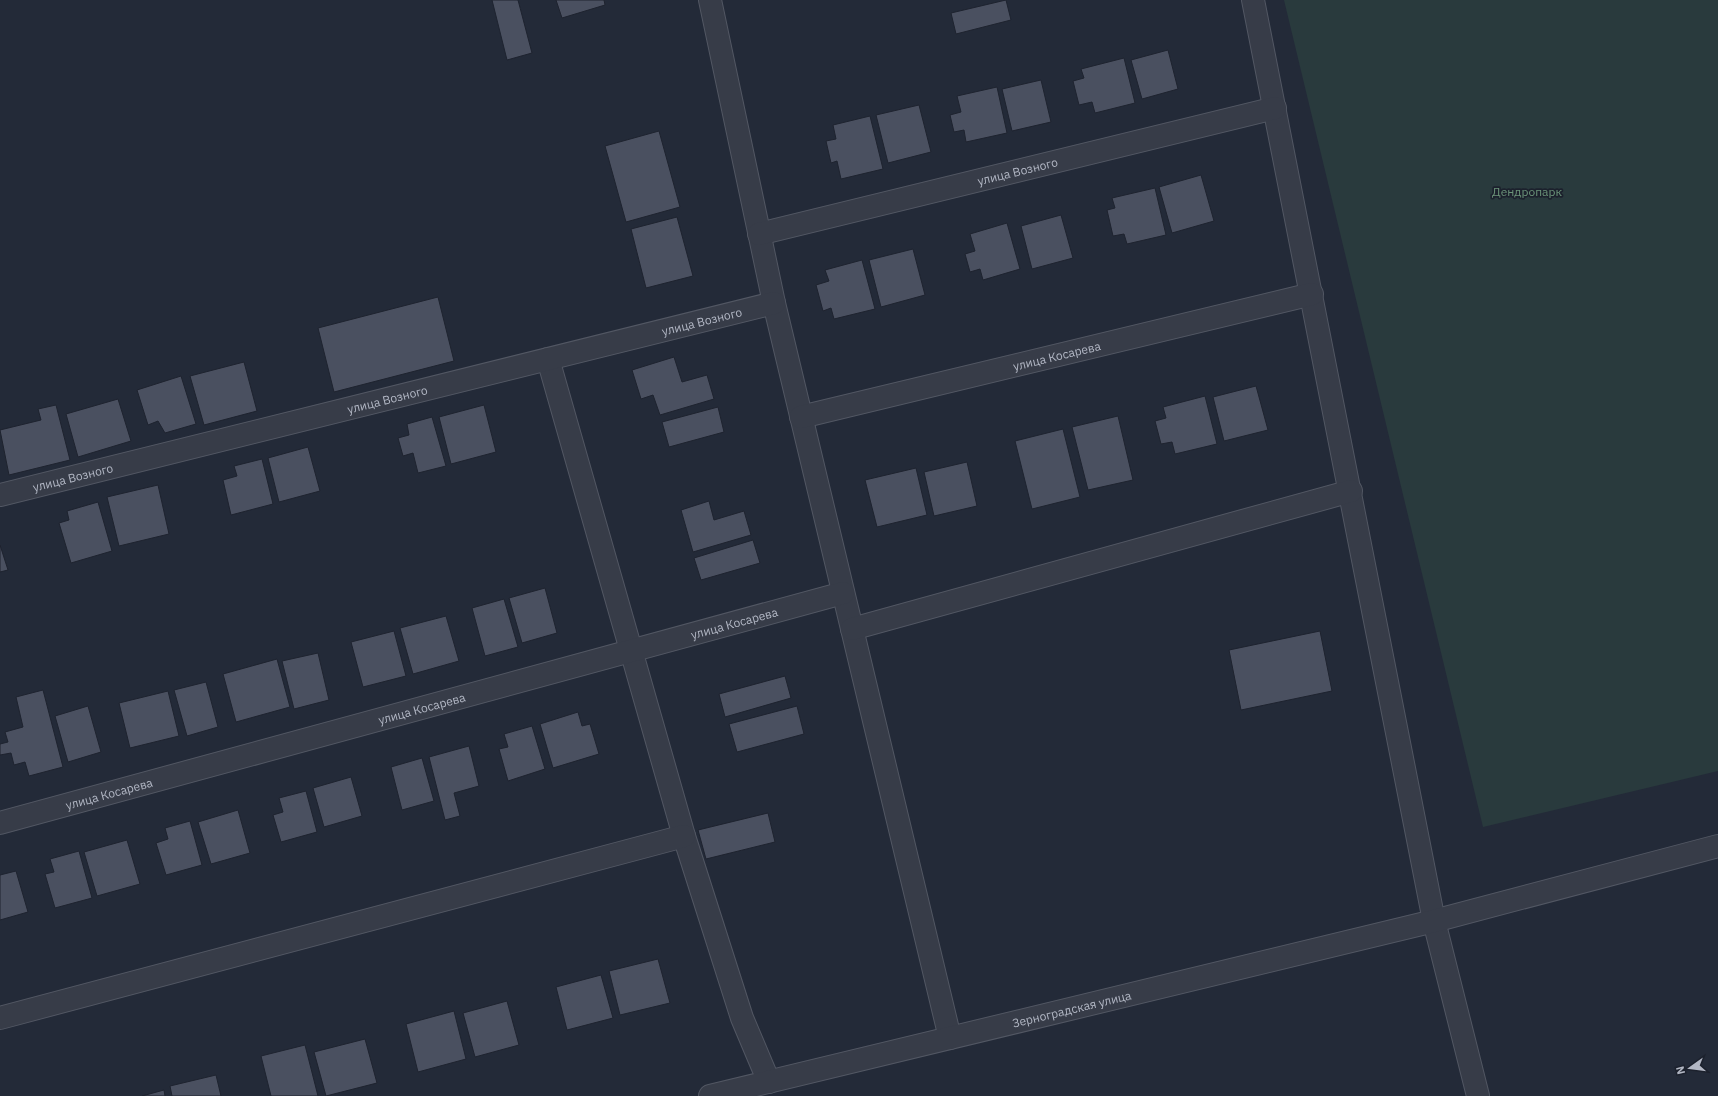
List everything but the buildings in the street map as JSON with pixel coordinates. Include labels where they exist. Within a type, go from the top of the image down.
[{"type":"street","points":[[710,0],[774,303],[950,1038]]},
{"type":"street","points":[[1253,0],[1434,921],[1478,1096]]},
{"type":"street","name":"улица Возного","points":[[759,234],[1275,108]]},
{"type":"street","name":"улица Косарева","points":[[801,417],[1312,294]]},
{"type":"street","name":"улица Возного","points":[[0,495],[774,303]]},
{"type":"street","points":[[548,359],[630,651],[684,836],[742,1018],[769,1082]]},
{"type":"street","points":[[852,629],[1350,491]]},
{"type":"street","name":"улица Косарева","points":[[0,823],[843,593]]},
{"type":"street","points":[[0,1018],[684,836]]},
{"type":"street","name":"Зерноградская улица","points":[[710,1096],[1434,921],[1718,846]]},
{"type":"green space","name":"Дендропарк","points":[[1284,0],[1718,0],[1718,771],[1483,827]]}]
